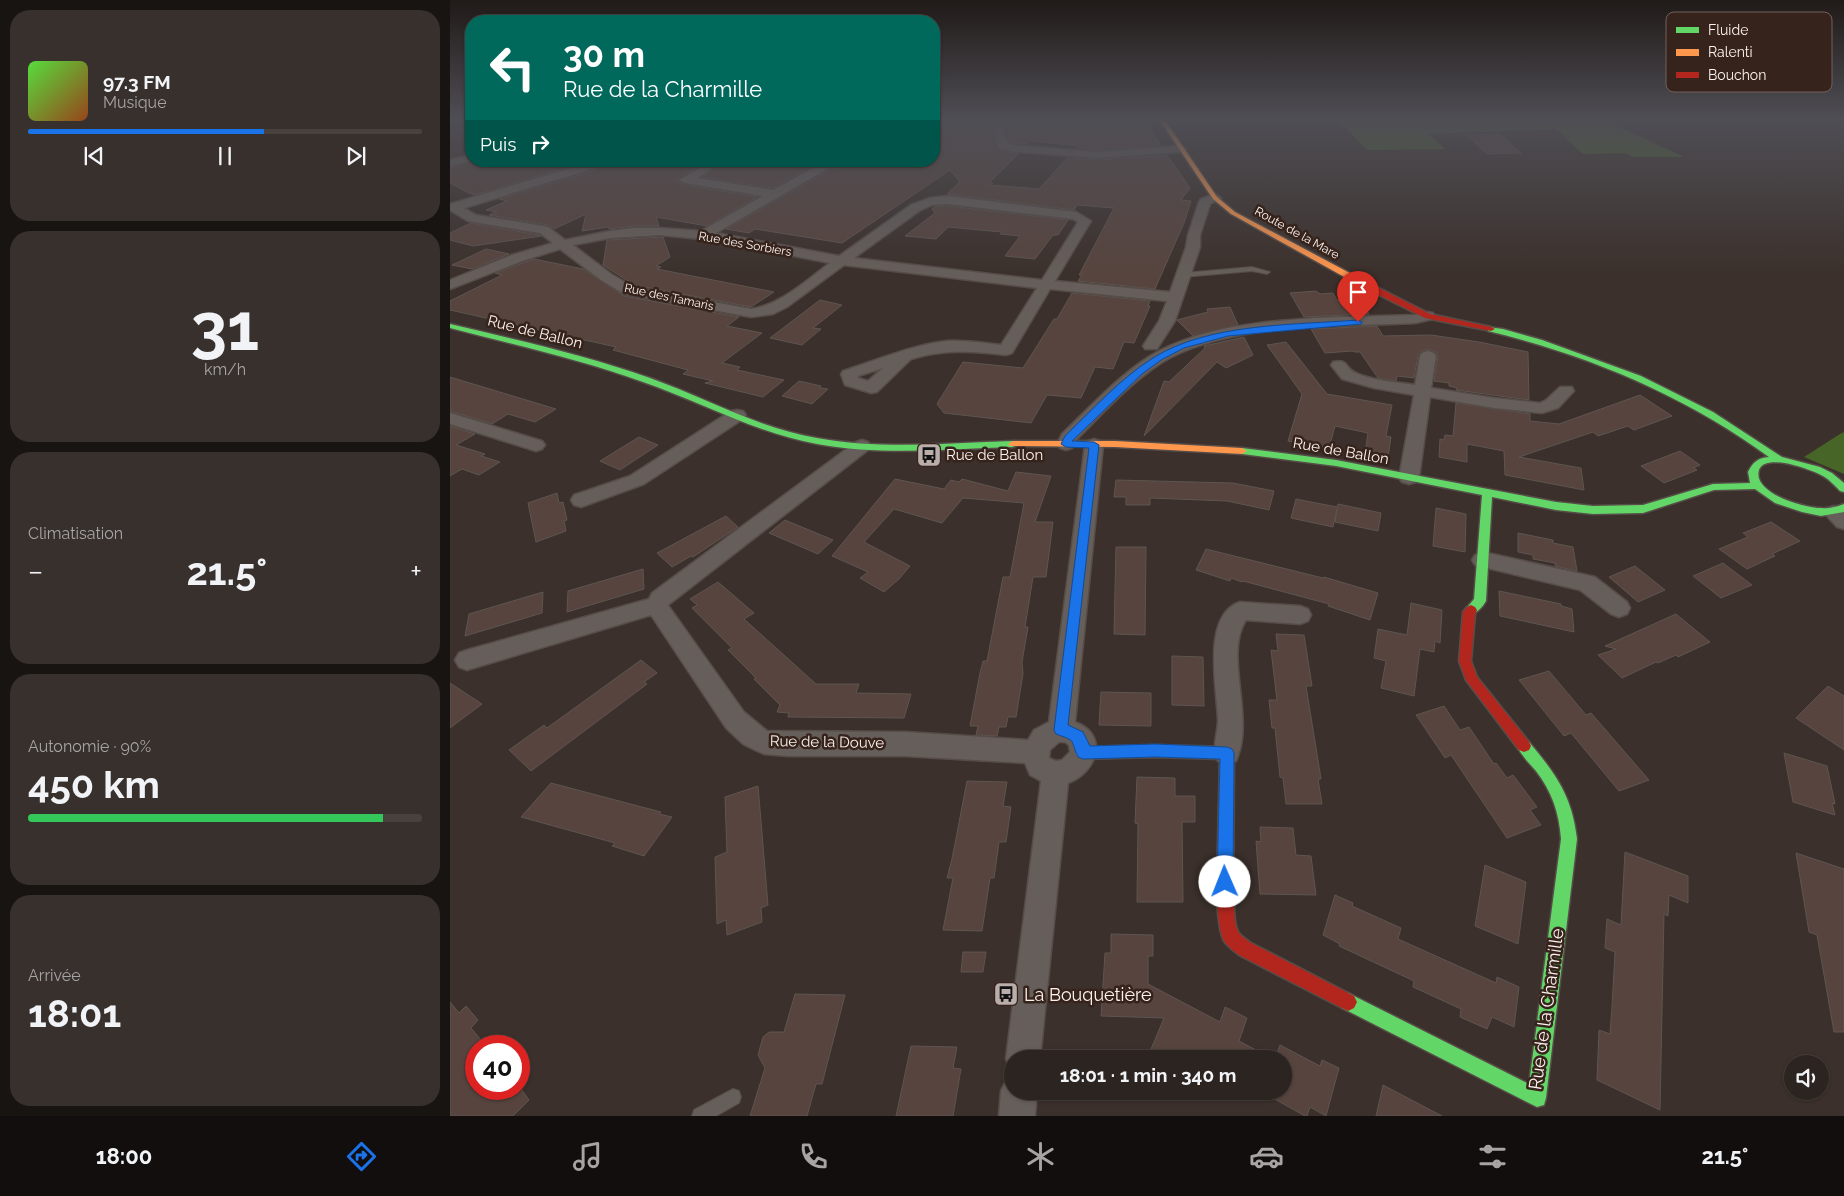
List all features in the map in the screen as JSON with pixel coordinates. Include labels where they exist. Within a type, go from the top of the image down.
[{"type":"street","name":"Rue des Tamaris","points":[[573,171],[454,206],[472,218],[544,230],[617,286],[629,290],[751,313],[768,311],[782,304],[919,206],[930,202],[948,200],[1076,216],[1085,221],[1047,285]]},
{"type":"street","points":[[702,171],[685,180],[775,194]]},
{"type":"street","points":[[702,236],[817,171]]},
{"type":"street","name":"Route de la Mare","points":[[1196,171],[1215,198],[1233,213],[1341,272],[1428,316],[1526,337],[1628,373],[1670,391],[1715,416],[1743,432],[1779,459]]},
{"type":"street","points":[[1151,346],[1167,321],[1206,202],[1215,198]]},
{"type":"street","name":"Rue des Sorbiers","points":[[450,286],[526,254],[562,244],[636,232],[654,231],[702,236],[842,261],[943,274],[1174,297]]},
{"type":"street","points":[[904,357],[947,346],[1006,350],[1047,285]]},
{"type":"street","points":[[1066,444],[1068,438],[1138,372],[1158,358],[1181,347],[1227,334],[1252,330],[1415,319],[1428,316]]},
{"type":"street","name":"Rue de Ballon","points":[[450,326],[599,364],[792,436],[839,445],[1066,444],[1265,452],[1575,509],[1625,511],[1655,506],[1712,488],[1749,488],[1759,486]]},
{"type":"street","points":[[1409,478],[1428,356]]},
{"type":"street","points":[[1339,366],[1348,376],[1374,383],[1423,392],[1542,408],[1552,404],[1566,391]]},
{"type":"street","points":[[581,500],[637,480],[737,415]]},
{"type":"street","points":[[450,418],[536,445]]},
{"type":"street","points":[[1061,730],[1094,445]]},
{"type":"street","points":[[466,660],[657,605],[660,599],[862,446]]},
{"type":"street","points":[[1841,514],[1814,513],[1792,507],[1772,497],[1759,486],[1753,475],[1756,466],[1766,460],[1779,459],[1814,468],[1829,475],[1844,489]]},
{"type":"street","name":"Rue de la Charmille","points":[[1300,615],[1240,611],[1228,629],[1226,659],[1230,722],[1224,842],[1225,902],[1231,937],[1245,949],[1537,1098],[1569,838],[1568,817],[1563,799],[1552,781],[1487,701],[1472,680],[1465,661],[1469,612],[1480,601],[1487,494]]},
{"type":"street","points":[[1483,560],[1587,583],[1619,608]]},
{"type":"street","name":"Rue de la Douve","points":[[657,605],[735,720],[752,736],[764,742],[788,744],[905,744],[1046,762]]},
{"type":"street","points":[[1024,1050],[1046,762],[1037,746],[1042,737],[1061,730],[1071,732],[1078,737],[1083,746],[1083,753],[1075,767],[1066,772],[1046,762]]},
{"type":"street","points":[[1083,753],[1155,751],[1227,753]]},
{"type":"street","points":[[1016,1116],[1018,1100]]},
{"type":"lane","points":[[1183,275],[1252,269],[1267,272]]},
{"type":"lane","points":[[700,1116],[733,1096]]},
{"type":"green space","points":[[1844,432],[1844,474],[1804,457],[1840,434]]},
{"type":"building","points":[[450,171],[554,171],[475,195],[450,183]]},
{"type":"building","points":[[592,171],[690,171],[678,178],[677,181],[685,185],[757,197],[707,226],[656,217],[659,226],[609,229],[609,227],[582,231],[586,214],[554,229],[548,225],[489,215],[497,212],[486,210],[507,201],[499,199]]},
{"type":"building","points":[[710,171],[804,171],[773,188],[702,177]]},
{"type":"building","points":[[828,171],[948,171],[842,243],[755,229],[749,233],[726,229]]},
{"type":"building","points":[[951,171],[1001,171],[989,183],[993,183],[991,185],[1039,189],[1055,171],[1178,171],[1190,188],[1181,200],[1191,201],[1184,223],[1155,289],[1078,281],[1082,275],[1079,275],[1114,208],[1077,205],[1074,210],[947,194],[960,182]]},
{"type":"building","points":[[948,206],[1068,220],[1058,235],[1053,235],[1035,259],[1005,256],[1020,236],[1000,234],[1002,232],[948,227],[936,239],[905,236],[935,213],[932,209],[934,207]]},
{"type":"building","points":[[471,223],[541,236],[473,246],[450,240],[450,233]]},
{"type":"building","points":[[663,237],[670,257],[656,266],[661,267],[657,269],[774,292],[751,307],[634,285],[603,265],[607,240]]},
{"type":"building","points":[[486,249],[509,254],[472,269],[452,265]]},
{"type":"building","points":[[534,259],[583,269],[624,296],[739,317],[727,326],[762,333],[722,363],[740,367],[737,370],[784,380],[763,397],[705,383],[713,381],[683,374],[688,370],[613,350],[616,347],[450,310],[450,301],[502,275],[495,273]]},
{"type":"building","points":[[1316,291],[1320,294],[1333,293],[1337,300],[1359,299],[1369,314],[1304,317],[1290,293]]},
{"type":"building","points":[[1072,293],[1150,301],[1148,306],[1150,306],[1134,343],[1124,342],[1113,369],[1095,367],[1081,398],[1047,395],[1031,423],[944,413],[937,404],[963,362],[1023,368],[1054,319],[1057,319]]},
{"type":"building","points":[[820,300],[842,305],[813,328],[821,329],[802,345],[770,338]]},
{"type":"building","points":[[1230,307],[1238,325],[1193,336],[1177,320],[1208,312],[1207,309]]},
{"type":"building","points":[[1377,326],[1383,336],[1431,335],[1528,352],[1529,400],[1456,390],[1457,388],[1449,386],[1449,383],[1434,381],[1438,356],[1436,352],[1429,349],[1421,351],[1418,355],[1414,378],[1397,376],[1396,381],[1378,378],[1360,352],[1325,353],[1311,329]]},
{"type":"building","points":[[1244,337],[1253,355],[1226,368],[1217,362],[1144,436],[1164,381],[1169,382],[1205,348],[1204,346]]},
{"type":"building","points":[[1286,342],[1327,394],[1392,405],[1386,436],[1391,437],[1388,457],[1365,453],[1368,433],[1335,426],[1329,448],[1288,441],[1302,394],[1267,345]]},
{"type":"building","points":[[450,377],[556,409],[535,422],[508,414],[492,424],[450,411]]},
{"type":"building","points":[[799,381],[828,389],[812,404],[782,396]]},
{"type":"building","points":[[1640,395],[1672,416],[1634,430],[1628,426],[1598,436],[1593,432],[1519,457],[1581,468],[1584,490],[1505,475],[1504,451],[1467,444],[1467,462],[1439,457],[1440,439],[1444,440],[1445,435],[1453,436],[1456,403],[1530,414],[1530,421],[1559,424]]},
{"type":"building","points":[[450,426],[475,434],[456,445],[485,454],[481,456],[500,462],[479,475],[462,469],[450,476]]},
{"type":"building","points":[[639,437],[658,445],[620,470],[600,461]]},
{"type":"building","points":[[1680,451],[1700,465],[1693,468],[1697,470],[1664,483],[1641,466]]},
{"type":"building","points":[[1016,472],[1051,476],[1035,522],[1053,522],[1046,577],[1033,577],[1025,627],[1028,627],[1016,717],[1008,717],[1006,727],[999,727],[997,736],[976,735],[978,726],[970,726],[980,673],[983,661],[987,661],[1003,577],[1010,577],[1024,503],[963,498],[942,523],[894,509],[864,542],[910,566],[884,592],[860,578],[868,572],[832,556],[895,479],[944,489],[951,480],[959,482],[962,479],[1008,491]]},
{"type":"building","points":[[1116,480],[1233,483],[1274,491],[1269,510],[1227,501],[1150,498],[1150,505],[1126,505],[1126,497],[1114,497]]},
{"type":"building","points":[[557,493],[559,503],[563,502],[567,520],[564,521],[566,531],[536,542],[528,503]]},
{"type":"building","points":[[1296,499],[1337,507],[1338,504],[1381,513],[1378,531],[1335,522],[1337,509],[1333,527],[1291,518]]},
{"type":"building","points":[[1436,508],[1466,514],[1465,552],[1433,546]]},
{"type":"building","points":[[726,516],[738,527],[693,557],[691,556],[672,567],[657,553]]},
{"type":"building","points":[[785,520],[833,540],[818,554],[769,533]]},
{"type":"building","points":[[1771,522],[1800,541],[1772,554],[1775,556],[1747,569],[1719,549],[1748,537],[1743,533]]},
{"type":"building","points":[[1518,533],[1553,540],[1553,543],[1573,547],[1577,571],[1555,566],[1555,563],[1533,559],[1533,555],[1518,552]]},
{"type":"building","points":[[1116,547],[1146,547],[1145,635],[1114,634]]},
{"type":"building","points":[[1206,549],[1324,577],[1378,593],[1370,620],[1328,606],[1329,604],[1231,578],[1230,581],[1196,570]]},
{"type":"building","points":[[1723,563],[1752,585],[1721,598],[1693,576]]},
{"type":"building","points":[[1635,566],[1665,590],[1638,602],[1609,577]]},
{"type":"building","points":[[643,569],[644,589],[567,612],[568,591]]},
{"type":"building","points":[[718,582],[754,613],[744,619],[816,684],[859,684],[856,693],[911,694],[904,718],[788,717],[789,713],[777,712],[780,705],[728,650],[732,648],[692,608],[697,605],[690,599]]},
{"type":"building","points":[[1499,591],[1561,604],[1561,606],[1572,609],[1574,632],[1500,616]]},
{"type":"building","points":[[543,592],[542,613],[465,636],[469,614]]},
{"type":"building","points":[[1411,603],[1442,610],[1440,643],[1435,641],[1434,652],[1420,649],[1414,696],[1381,688],[1386,661],[1374,658],[1378,629],[1407,635]]},
{"type":"building","points":[[1676,614],[1710,642],[1678,657],[1676,655],[1658,663],[1656,662],[1622,678],[1598,655],[1616,649],[1605,646]]},
{"type":"building","points":[[1276,634],[1304,635],[1312,686],[1306,686],[1321,779],[1318,779],[1322,804],[1286,804],[1283,778],[1280,777],[1275,728],[1272,728],[1269,700],[1277,700],[1271,650],[1278,651]]},
{"type":"building","points":[[1172,656],[1203,657],[1204,706],[1172,705]]},
{"type":"building","points":[[641,660],[657,673],[644,682],[647,684],[531,771],[509,750],[544,725],[547,728]]},
{"type":"building","points":[[1549,671],[1586,715],[1591,713],[1649,780],[1619,791],[1571,733],[1564,736],[1519,680]]},
{"type":"building","points":[[450,683],[482,704],[450,728]]},
{"type":"building","points":[[1828,686],[1844,696],[1844,750],[1796,718]]},
{"type":"building","points":[[1101,692],[1151,693],[1151,726],[1099,725]]},
{"type":"building","points":[[1444,706],[1460,730],[1469,727],[1494,764],[1496,763],[1507,778],[1513,775],[1537,807],[1530,810],[1541,825],[1507,838],[1451,755],[1445,758],[1416,715]]},
{"type":"building","points":[[1784,753],[1827,766],[1835,804],[1832,803],[1835,815],[1793,802]]},
{"type":"building","points":[[1137,777],[1175,778],[1175,796],[1195,796],[1195,822],[1182,822],[1183,902],[1137,902],[1138,824],[1135,823]]},
{"type":"building","points":[[967,781],[1007,782],[1003,806],[1011,807],[1006,842],[999,842],[994,878],[990,878],[982,931],[943,930],[953,878],[947,878]]},
{"type":"building","points":[[551,783],[661,812],[659,814],[672,817],[644,856],[612,846],[615,843],[521,817]]},
{"type":"building","points":[[758,786],[768,905],[761,908],[762,922],[727,935],[726,920],[717,924],[715,857],[727,852],[725,797]]},
{"type":"building","points":[[1260,827],[1293,828],[1296,855],[1311,856],[1316,895],[1260,894],[1256,841],[1261,842]]},
{"type":"building","points":[[1625,852],[1688,876],[1688,903],[1669,895],[1668,916],[1664,914],[1660,1110],[1597,1080],[1599,1030],[1610,1034],[1612,1007],[1615,952],[1605,948],[1607,919],[1621,925]]},
{"type":"building","points":[[1796,853],[1844,869],[1844,1032],[1834,1032],[1817,935],[1809,932]]},
{"type":"building","points":[[1485,865],[1526,882],[1518,944],[1475,926]]},
{"type":"building","points":[[1335,895],[1353,903],[1352,906],[1401,928],[1398,939],[1496,983],[1497,977],[1519,987],[1514,1027],[1492,1017],[1487,1029],[1460,1017],[1461,1009],[1413,987],[1414,981],[1339,946],[1340,944],[1323,935]]},
{"type":"building","points":[[1111,934],[1153,935],[1153,956],[1148,956],[1148,984],[1220,1022],[1225,1007],[1247,1018],[1239,1041],[1256,1050],[1151,1050],[1164,1018],[1101,1016],[1105,953],[1111,953]]},
{"type":"building","points":[[963,952],[986,952],[983,972],[961,972]]},
{"type":"building","points":[[795,994],[845,995],[822,1084],[816,1084],[807,1116],[750,1116],[765,1068],[758,1055],[763,1037],[769,1032],[784,1032]]},
{"type":"building","points":[[450,1002],[459,1013],[466,1006],[478,1020],[471,1028],[477,1035],[465,1035],[465,1100],[529,1100],[513,1116],[450,1116]]},
{"type":"building","points":[[1280,1045],[1290,1050],[1278,1050]]},
{"type":"building","points":[[911,1046],[957,1047],[953,1068],[961,1069],[953,1116],[896,1116]]},
{"type":"building","points":[[1292,1051],[1320,1066],[1322,1060],[1339,1068],[1326,1116],[1310,1107],[1307,1116],[1276,1100],[1292,1100]]},
{"type":"building","points":[[1383,1085],[1442,1116],[1376,1116]]},
{"type":"traffic: fast","points":[[450,326],[574,357],[623,372],[668,388],[752,423],[817,441],[865,447],[1013,444]]},
{"type":"traffic: fast","points":[[1491,329],[1527,338],[1587,358],[1663,389],[1733,427],[1779,459]]},
{"type":"traffic: fast","points":[[1242,451],[1336,463],[1556,506],[1593,510],[1643,509],[1713,487],[1759,486]]},
{"type":"traffic: fast","points":[[1844,489],[1829,475],[1796,462],[1773,459],[1764,460],[1757,465],[1753,472],[1754,481],[1760,489],[1779,501],[1802,509],[1821,512],[1844,508]]},
{"type":"traffic: fast","points":[[1471,610],[1480,601],[1487,493]]},
{"type":"traffic: fast","points":[[1348,1002],[1537,1098],[1569,839],[1568,823],[1561,798],[1550,778],[1524,746]]},
{"type":"traffic: slow","points":[[1197,171],[1215,198],[1233,213],[1360,282]]},
{"type":"traffic: slow","points":[[1013,444],[1115,444],[1242,451]]},
{"type":"traffic: slow","points":[[1083,753],[1155,751],[1227,753],[1225,883]]},
{"type":"traffic: jam","points":[[1360,282],[1428,316],[1491,329]]},
{"type":"traffic: jam","points":[[1471,610],[1469,612],[1465,661],[1472,680],[1524,746]]},
{"type":"traffic: jam","points":[[1225,883],[1225,902],[1231,937],[1245,949],[1348,1002]]},
{"type":"place","name":"Rue de Ballon","points":[[929,455]]},
{"type":"place","name":"La Bouquetière","points":[[1006,994]]},
{"type":"route","points":[[1225,882],[1224,842],[1227,753],[1155,751],[1083,753],[1083,746],[1078,737],[1071,732],[1061,730],[1094,445],[1066,444],[1068,438],[1138,372],[1158,358],[1181,347],[1204,339],[1260,329],[1358,322]]}]
